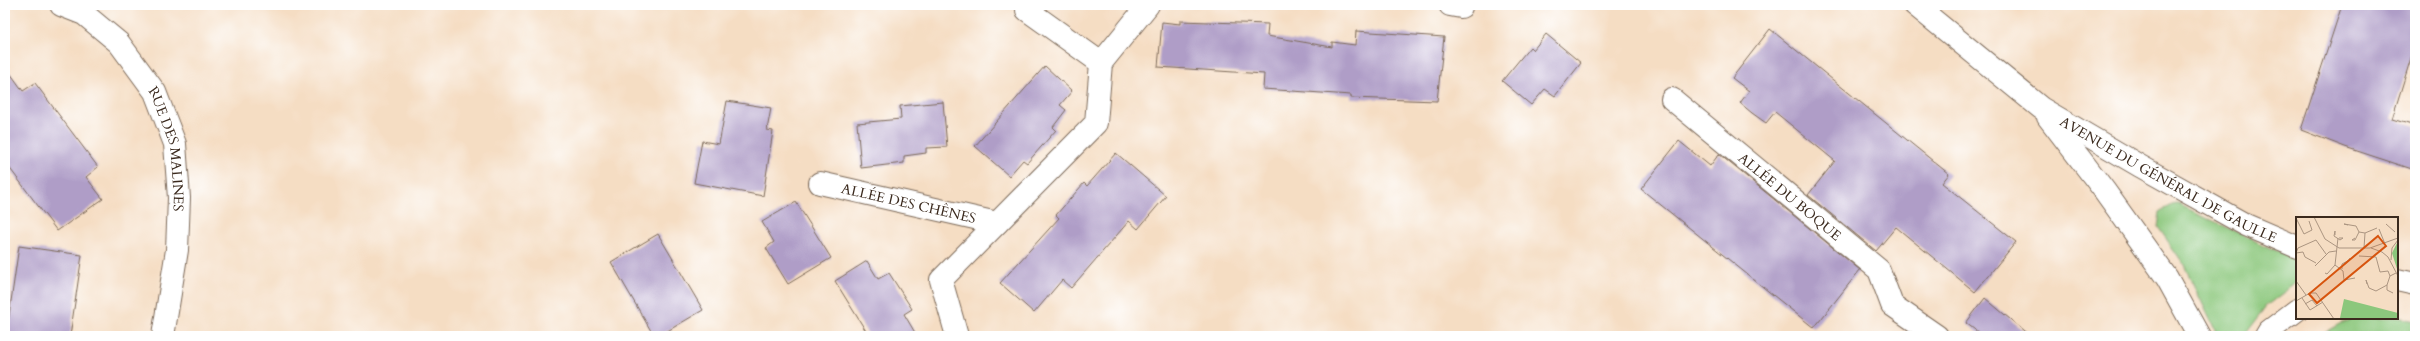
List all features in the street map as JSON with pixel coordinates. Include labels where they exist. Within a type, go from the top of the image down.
[{"type":"street","name":"RUE DES MALINES","points":[[61,5],[84,14],[119,43],[155,92],[175,144],[180,198],[177,250],[163,336]]},
{"type":"street","points":[[1027,5],[1027,10],[1101,63],[1148,5]]},
{"type":"street","points":[[1450,5],[1461,7],[1461,5]]},
{"type":"street","name":"AVENUE DU GÉNÉRAL DE GAULLE","points":[[1925,8],[2041,108],[2140,166],[2239,221],[2296,247]]},
{"type":"street","name":"ALLÉE DES CHÊNES","points":[[957,336],[941,280],[1096,122],[1101,63]]},
{"type":"street","name":"ALLÉE DU BOQUE","points":[[1672,99],[1879,270],[1892,305],[1936,336]]},
{"type":"street","name":"AVENUE DU GÉNÉRAL DE GAULLE","points":[[2041,108],[2104,190],[2166,278],[2198,336]]},
{"type":"street","name":"ALLÉE DES CHÊNES","points":[[820,183],[997,223]]},
{"type":"street","points":[[2398,280],[2415,284]]},
{"type":"street","points":[[2266,336],[2269,331],[2296,311]]},
{"type":"green space","points":[[2178,204],[2296,261],[2296,283],[2266,306],[2243,336],[2218,336],[2183,263],[2158,227],[2160,212],[2171,205]]},
{"type":"green space","points":[[2398,317],[2415,321],[2415,336],[2319,336],[2344,322],[2355,319],[2398,319]]},
{"type":"building","points":[[2342,5],[2415,5],[2415,45],[2392,119],[2415,126],[2415,170],[2345,147],[2301,130]]},
{"type":"building","points":[[1180,21],[1268,24],[1267,36],[1332,47],[1332,42],[1355,45],[1356,31],[1444,37],[1437,101],[1351,98],[1351,95],[1263,89],[1264,74],[1158,67],[1162,22],[1180,24]]},
{"type":"building","points":[[1770,29],[1949,174],[1942,183],[2016,242],[1975,292],[1896,227],[1876,251],[1808,195],[1835,161],[1775,112],[1766,123],[1752,113],[1740,103],[1749,91],[1732,78]]},
{"type":"building","points":[[1546,34],[1581,63],[1555,96],[1545,89],[1531,105],[1502,81],[1530,47],[1533,50]]},
{"type":"building","points":[[5,66],[23,91],[35,83],[98,167],[86,177],[103,199],[57,231],[5,162]]},
{"type":"building","points":[[1045,66],[1072,91],[1060,105],[1066,110],[1053,127],[1056,130],[1027,163],[1023,160],[1009,176],[975,146]]},
{"type":"building","points":[[727,101],[771,108],[767,130],[773,131],[763,196],[694,183],[702,141],[719,144]]},
{"type":"building","points":[[943,102],[947,147],[926,148],[926,153],[904,156],[904,163],[861,168],[857,123],[901,119],[900,106]]},
{"type":"building","points":[[1679,141],[1710,166],[1719,154],[1860,270],[1814,328],[1641,189]]},
{"type":"building","points":[[1116,153],[1166,196],[1138,229],[1129,221],[1071,288],[1062,280],[1034,313],[1000,283],[1059,218],[1056,215],[1084,183],[1087,186]]},
{"type":"building","points":[[796,202],[831,258],[788,284],[766,248],[774,242],[762,222]]},
{"type":"building","points":[[658,234],[703,310],[659,336],[654,336],[611,262]]},
{"type":"building","points":[[19,246],[82,255],[70,336],[6,336]]},
{"type":"building","points":[[867,261],[878,279],[889,273],[912,309],[904,314],[917,336],[869,336],[835,281]]},
{"type":"building","points":[[1985,298],[2030,336],[1983,336],[1966,323]]}]
